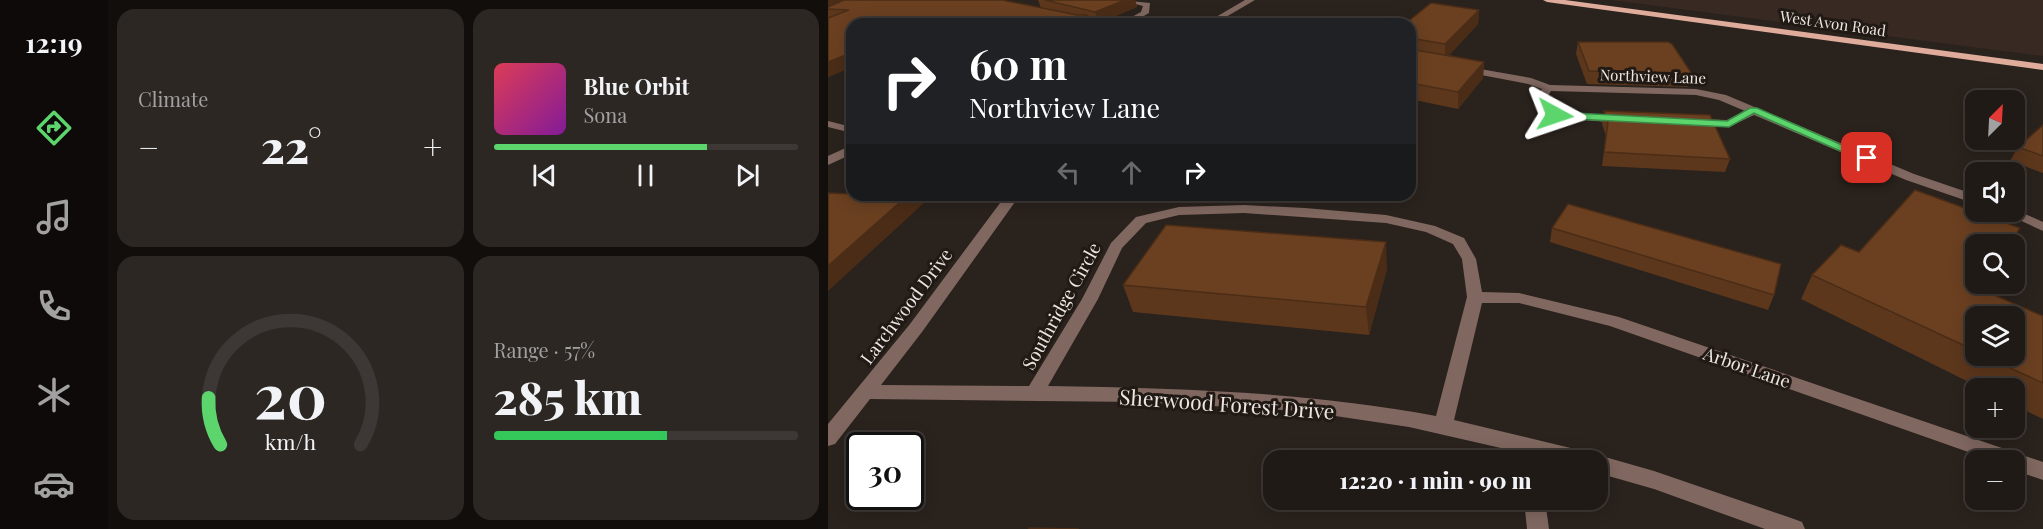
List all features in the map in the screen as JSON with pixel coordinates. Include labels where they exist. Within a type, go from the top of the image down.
[{"type":"main road","name":"West Avon Road","points":[[1547,0],[2043,67]]},
{"type":"street","points":[[1124,0],[1147,5],[1146,13],[1136,18]]},
{"type":"street","points":[[1219,18],[1251,0]]},
{"type":"street","name":"Northview Lane","points":[[1453,67],[1531,81],[1548,88],[1696,92],[1722,98],[1910,177],[1965,196]]},
{"type":"street","points":[[1548,88],[1543,96],[1547,111],[1555,115],[1636,120]]},
{"type":"street","points":[[1682,122],[1729,124],[1754,110]]},
{"type":"street","points":[[828,124],[846,128]]},
{"type":"street","points":[[828,161],[846,152]]},
{"type":"street","name":"Larchwood Drive","points":[[828,438],[916,328],[1009,201]]},
{"type":"street","name":"Southridge Circle","points":[[1034,394],[1090,299],[1116,246],[1140,220],[1179,211],[1244,208],[1305,212],[1386,219],[1430,229],[1459,241],[1469,259],[1475,297],[1443,426]]},
{"type":"street","points":[[2025,219],[2043,227]]},
{"type":"street","name":"Arbor Lane","points":[[1475,297],[1519,298],[1613,321],[1982,450]]},
{"type":"street","name":"Sherwood Forest Drive","points":[[866,392],[1183,396],[1294,404],[1443,426],[1520,450]]},
{"type":"street","name":"Arbor Lane","points":[[2025,465],[2043,471]]},
{"type":"street","points":[[1608,467],[1654,480],[1794,529]]},
{"type":"street","points":[[1536,510],[1538,529]]},
{"type":"shaded area","points":[[1611,0],[2043,0],[2043,56],[2003,51]]},
{"type":"building","points":[[844,0],[1002,0],[1077,15],[1088,15],[1085,16],[1093,18],[846,18],[846,55],[828,62],[828,18],[849,10],[828,9]]},
{"type":"building","points":[[1045,0],[1125,0],[1095,12]]},
{"type":"building","points":[[1431,3],[1479,10],[1445,44],[1416,39],[1416,18],[1412,18]]},
{"type":"building","points":[[1578,42],[1668,42],[1672,44],[1692,74],[1589,71]]},
{"type":"building","points":[[1416,50],[1484,62],[1458,92],[1416,84]]},
{"type":"building","points":[[1604,111],[1710,115],[1730,159],[1604,152],[1608,122]]},
{"type":"building","points":[[2043,125],[2043,156],[2025,150],[2025,141]]},
{"type":"building","points":[[1915,190],[1965,208],[1965,222],[2003,222],[2020,228],[2016,234],[1965,234],[1965,294],[1991,294],[2020,306],[1965,306],[1965,346],[1812,275],[1841,245],[1859,252]]},
{"type":"building","points":[[828,193],[846,194],[846,201],[901,201],[828,266]]},
{"type":"building","points":[[1568,204],[1781,264],[1774,295],[1552,228]]},
{"type":"building","points":[[1166,225],[1386,242],[1366,307],[1123,285]]},
{"type":"building","points":[[2025,308],[2043,316],[2043,383],[2006,366],[2025,366]]},
{"type":"building","points":[[1029,528],[1079,529],[1029,529]]},
{"type":"route","points":[[1555,115],[1729,124],[1754,110],[1867,158]]}]
